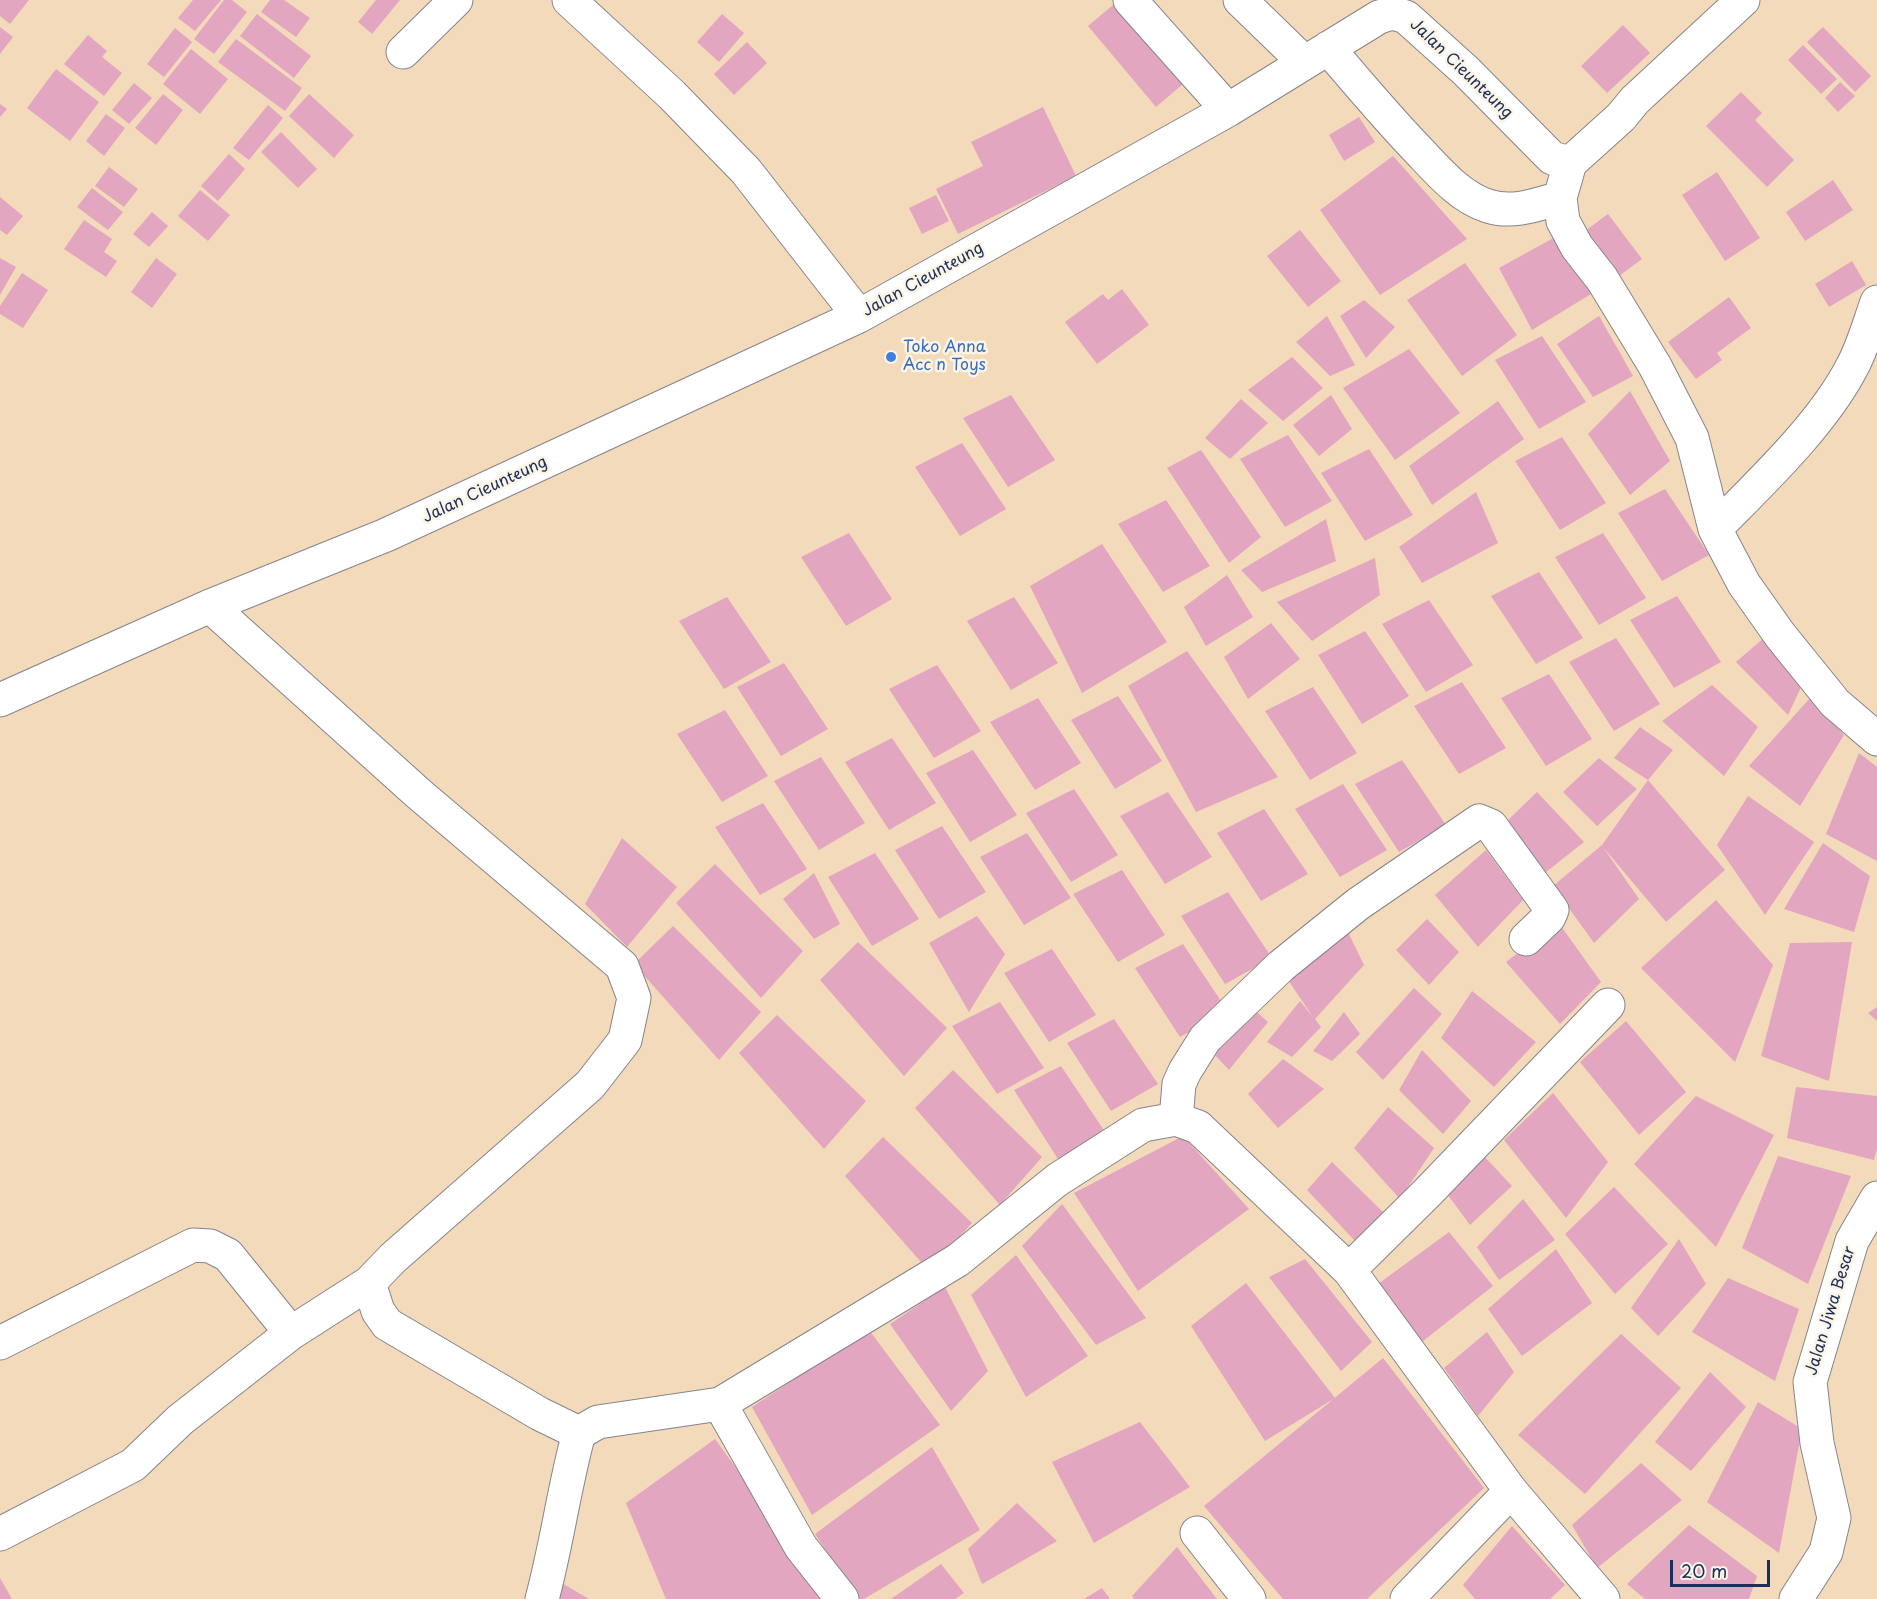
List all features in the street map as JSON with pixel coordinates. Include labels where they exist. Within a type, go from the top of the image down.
[{"type":"street","points":[[403,52],[456,0]]},
{"type":"street","points":[[569,0],[672,95],[746,171],[859,316]]},
{"type":"street","points":[[1130,0],[1228,110]]},
{"type":"street","points":[[1240,0],[1316,55],[1398,129],[1465,194],[1488,206],[1518,209],[1560,198]]},
{"type":"street","points":[[1743,0],[1570,163],[1560,198],[1563,221],[1577,247],[1602,279],[1644,347],[1692,438],[1715,529],[1744,584],[1780,635],[1835,703],[1877,739]]},
{"type":"street","name":"Jalan Cieunteung","points":[[0,700],[210,606],[386,535],[859,316],[1228,110],[1379,17],[1402,8],[1552,158],[1570,163]]},
{"type":"street","points":[[1715,529],[1779,464],[1839,390],[1853,365],[1877,302]]},
{"type":"street","points":[[0,1534],[133,1465],[180,1420],[291,1333],[369,1283],[393,1258],[590,1085],[625,1040],[634,998],[622,966],[419,794],[210,606]]},
{"type":"street","points":[[1176,1119],[1179,1084],[1205,1039],[1281,966],[1358,904],[1479,821],[1491,826],[1552,910],[1549,917],[1526,939]]},
{"type":"street","points":[[1349,1270],[1427,1193],[1608,1005]]},
{"type":"street","points":[[542,1599],[579,1433],[598,1422],[607,1420],[720,1404],[958,1260],[1057,1180],[1106,1147],[1143,1125],[1176,1119],[1198,1127],[1349,1270],[1511,1491],[1603,1599]]},
{"type":"street","name":"Jalan Jiwa Besar","points":[[1796,1599],[1826,1552],[1834,1518],[1817,1443],[1810,1382],[1852,1241],[1877,1198]]},
{"type":"street","points":[[0,1343],[193,1245],[210,1246],[228,1255],[291,1333]]},
{"type":"street","points":[[369,1283],[378,1311],[387,1324],[540,1414],[579,1433]]},
{"type":"street","points":[[720,1404],[801,1547],[842,1599]]},
{"type":"street","points":[[1407,1599],[1511,1491]]},
{"type":"street","points":[[1197,1533],[1249,1599]]},
{"type":"building","points":[[0,0],[29,0],[10,24],[0,16]]},
{"type":"building","points":[[193,0],[221,0],[195,31],[178,18]]},
{"type":"building","points":[[224,0],[232,0],[247,12],[214,54],[194,39]]},
{"type":"building","points":[[270,0],[284,0],[310,18],[296,37],[261,12]]},
{"type":"building","points":[[376,0],[400,0],[372,34],[358,22]]},
{"type":"building","points":[[1119,0],[1189,79],[1156,107],[1088,26]]},
{"type":"building","points":[[257,14],[311,56],[294,78],[240,36]]},
{"type":"building","points":[[722,14],[744,33],[719,62],[697,42]]},
{"type":"building","points":[[1623,25],[1650,53],[1607,93],[1581,66]]},
{"type":"building","points":[[0,27],[13,37],[0,54]]},
{"type":"building","points":[[1823,27],[1871,76],[1855,92],[1807,42]]},
{"type":"building","points":[[175,28],[192,42],[164,77],[147,64]]},
{"type":"building","points":[[88,35],[107,51],[102,57],[122,73],[104,96],[64,64]]},
{"type":"building","points":[[236,39],[302,88],[285,111],[218,62]]},
{"type":"building","points":[[747,42],[767,63],[734,95],[714,74]]},
{"type":"building","points":[[1803,45],[1837,79],[1821,94],[1788,60]]},
{"type":"building","points":[[191,49],[228,79],[200,114],[163,84]]},
{"type":"building","points":[[56,69],[99,102],[70,141],[27,108]]},
{"type":"building","points":[[1840,82],[1855,96],[1838,112],[1825,98]]},
{"type":"building","points":[[134,83],[152,98],[129,124],[112,110]]},
{"type":"building","points":[[1741,92],[1762,113],[1755,120],[1794,160],[1767,187],[1706,126]]},
{"type":"building","points":[[163,94],[183,110],[156,145],[135,128]]},
{"type":"building","points":[[309,94],[354,135],[334,158],[289,116]]},
{"type":"building","points":[[0,104],[7,109],[0,117]]},
{"type":"building","points":[[268,105],[283,118],[249,160],[233,148]]},
{"type":"building","points":[[1043,107],[1076,176],[958,234],[936,189],[983,166],[971,142]]},
{"type":"building","points":[[106,114],[125,128],[104,156],[86,141]]},
{"type":"building","points":[[1359,117],[1375,142],[1344,161],[1329,135]]},
{"type":"building","points":[[281,132],[317,169],[298,188],[261,152]]},
{"type":"building","points":[[229,154],[245,169],[218,201],[201,186]]},
{"type":"building","points":[[1393,156],[1467,239],[1380,295],[1320,210]]},
{"type":"building","points":[[109,167],[138,189],[124,207],[95,186]]},
{"type":"building","points":[[1717,172],[1760,238],[1725,261],[1682,195]]},
{"type":"building","points":[[1833,180],[1853,210],[1805,241],[1786,212]]},
{"type":"building","points":[[92,188],[123,212],[108,230],[77,207]]},
{"type":"building","points":[[200,190],[230,215],[208,241],[178,216]]},
{"type":"building","points":[[936,195],[949,221],[922,234],[909,208]]},
{"type":"building","points":[[0,197],[23,216],[7,235],[0,230]]},
{"type":"building","points":[[152,212],[168,226],[149,247],[133,234]]},
{"type":"building","points":[[1608,214],[1642,259],[1615,279],[1581,234]]},
{"type":"building","points":[[84,220],[112,239],[104,252],[117,261],[106,277],[64,249]]},
{"type":"building","points":[[1300,230],[1341,281],[1308,307],[1267,256]]},
{"type":"building","points":[[1557,236],[1591,294],[1532,330],[1499,268]]},
{"type":"building","points":[[0,258],[16,267],[0,295]]},
{"type":"building","points":[[156,258],[177,274],[152,308],[131,292]]},
{"type":"building","points":[[1852,261],[1866,285],[1829,307],[1815,284]]},
{"type":"building","points":[[1465,263],[1517,335],[1462,376],[1407,300]]},
{"type":"building","points":[[22,273],[48,290],[23,328],[0,314],[0,306]]},
{"type":"building","points":[[1122,289],[1149,325],[1097,364],[1065,322],[1103,294],[1108,300]]},
{"type":"building","points":[[1729,297],[1751,328],[1717,353],[1722,360],[1696,379],[1668,342]]},
{"type":"building","points":[[1364,300],[1395,327],[1366,358],[1340,316]]},
{"type":"building","points":[[1327,316],[1355,365],[1330,376],[1296,342]]},
{"type":"building","points":[[1599,316],[1633,376],[1593,397],[1557,344]]},
{"type":"building","points":[[1542,336],[1586,402],[1539,429],[1495,360]]},
{"type":"building","points":[[1409,349],[1460,413],[1395,460],[1343,388]]},
{"type":"building","points":[[1292,357],[1323,388],[1283,421],[1248,390]]},
{"type":"building","points":[[1630,391],[1670,461],[1630,495],[1588,434]]},
{"type":"building","points":[[1011,395],[1055,460],[1008,487],[963,418]]},
{"type":"building","points":[[1331,395],[1352,429],[1319,456],[1293,425]]},
{"type":"building","points":[[1241,399],[1268,423],[1230,459],[1205,438]]},
{"type":"building","points":[[1498,401],[1524,439],[1432,505],[1409,466]]},
{"type":"building","points":[[1288,435],[1332,501],[1285,527],[1240,459]]},
{"type":"building","points":[[1562,437],[1606,503],[1560,530],[1515,461]]},
{"type":"building","points":[[962,443],[1006,509],[960,536],[915,467]]},
{"type":"building","points":[[1369,449],[1413,515],[1365,541],[1321,473]]},
{"type":"building","points":[[1201,450],[1261,537],[1229,563],[1167,468]]},
{"type":"building","points":[[1665,489],[1709,555],[1662,581],[1618,513]]},
{"type":"building","points":[[1476,492],[1498,543],[1422,583],[1399,547]]},
{"type":"building","points":[[1166,500],[1210,566],[1163,592],[1118,524]]},
{"type":"building","points":[[1326,519],[1336,561],[1262,592],[1241,570]]},
{"type":"building","points":[[849,533],[892,599],[846,626],[801,557]]},
{"type":"building","points":[[1603,533],[1646,598],[1599,625],[1555,557]]},
{"type":"building","points":[[1102,544],[1167,642],[1082,693],[1030,586]]},
{"type":"building","points":[[1375,558],[1380,595],[1312,641],[1277,602]]},
{"type":"building","points":[[1539,572],[1583,638],[1536,664],[1491,596]]},
{"type":"building","points":[[1227,575],[1253,617],[1206,646],[1184,607]]},
{"type":"building","points":[[1677,596],[1721,662],[1674,688],[1630,620]]},
{"type":"building","points":[[727,597],[771,662],[724,689],[679,621]]},
{"type":"building","points":[[1014,597],[1058,663],[1011,690],[967,621]]},
{"type":"building","points":[[1429,600],[1473,665],[1426,692],[1382,624]]},
{"type":"building","points":[[1271,623],[1300,659],[1248,699],[1224,657]]},
{"type":"building","points":[[1365,631],[1409,696],[1362,724],[1318,655]]},
{"type":"building","points":[[1765,637],[1803,683],[1788,715],[1736,662]]},
{"type":"building","points":[[1616,638],[1660,704],[1614,731],[1569,662]]},
{"type":"building","points":[[1187,651],[1278,777],[1196,812],[1128,686]]},
{"type":"building","points":[[784,663],[828,729],[781,756],[737,687]]},
{"type":"building","points":[[937,665],[981,731],[934,758],[889,689]]},
{"type":"building","points":[[1549,674],[1592,739],[1546,766],[1501,698]]},
{"type":"building","points":[[1462,682],[1506,748],[1459,774],[1414,706]]},
{"type":"building","points":[[1712,685],[1758,727],[1724,776],[1662,721]]},
{"type":"building","points":[[1313,687],[1357,753],[1310,780],[1265,711]]},
{"type":"building","points":[[1118,696],[1162,761],[1115,789],[1071,720]]},
{"type":"building","points":[[1038,698],[1081,763],[1035,790],[990,722]]},
{"type":"building","points":[[1810,698],[1844,735],[1800,806],[1749,766]]},
{"type":"building","points":[[725,710],[768,776],[722,802],[677,734]]},
{"type":"building","points":[[1640,727],[1673,750],[1648,780],[1614,758]]},
{"type":"building","points":[[892,738],[936,803],[889,830],[845,762]]},
{"type":"building","points":[[973,750],[1017,815],[970,842],[926,773]]},
{"type":"building","points":[[1859,753],[1877,767],[1877,861],[1826,834]]},
{"type":"building","points":[[821,757],[865,823],[819,850],[774,781]]},
{"type":"building","points":[[1599,758],[1637,789],[1597,826],[1563,792]]},
{"type":"building","points":[[1402,760],[1446,825],[1399,852],[1355,784]]},
{"type":"building","points":[[1648,780],[1725,870],[1666,922],[1603,847],[1639,899],[1594,943],[1553,886],[1602,845]]},
{"type":"building","points":[[1343,784],[1387,850],[1340,877],[1295,809]]},
{"type":"building","points":[[1074,789],[1118,855],[1071,882],[1026,813]]},
{"type":"building","points":[[1168,792],[1212,857],[1165,884],[1120,816]]},
{"type":"building","points":[[1537,792],[1584,842],[1541,876],[1504,824]]},
{"type":"building","points":[[1748,796],[1814,842],[1765,915],[1717,845]]},
{"type":"building","points":[[763,803],[807,869],[760,895],[715,827]]},
{"type":"building","points":[[1264,809],[1308,874],[1261,901],[1217,833]]},
{"type":"building","points":[[942,826],[986,892],[939,919],[895,850]]},
{"type":"building","points":[[1027,833],[1071,898],[1024,925],[980,857]]},
{"type":"building","points":[[622,838],[677,887],[627,947],[585,904]]},
{"type":"building","points":[[1823,843],[1870,876],[1854,932],[1784,909]]},
{"type":"building","points":[[1486,850],[1523,900],[1478,947],[1435,895]]},
{"type":"building","points":[[875,853],[919,919],[872,946],[828,877]]},
{"type":"building","points":[[715,864],[803,951],[761,998],[676,903]]},
{"type":"building","points":[[1122,870],[1165,935],[1118,962],[1073,894]]},
{"type":"building","points":[[814,873],[840,924],[814,939],[783,899]]},
{"type":"building","points":[[1228,892],[1272,958],[1225,984],[1181,916]]},
{"type":"building","points":[[1716,900],[1773,965],[1735,1062],[1641,968]]},
{"type":"building","points":[[977,916],[1005,954],[969,1012],[929,943]]},
{"type":"building","points":[[1427,919],[1459,952],[1429,985],[1396,950]]},
{"type":"building","points":[[1558,922],[1601,982],[1560,1024],[1506,962]]},
{"type":"building","points":[[673,926],[761,1012],[719,1060],[634,964]]},
{"type":"building","points":[[1346,928],[1364,965],[1315,1019],[1321,1027],[1292,1057],[1267,1042],[1300,1001],[1313,1017],[1284,974]]},
{"type":"building","points":[[858,942],[947,1028],[904,1076],[820,980]]},
{"type":"building","points":[[1852,942],[1829,1081],[1761,1056],[1790,943]]},
{"type":"building","points":[[1183,944],[1227,1010],[1180,1037],[1135,968]]},
{"type":"building","points":[[1052,949],[1096,1015],[1049,1042],[1004,973]]},
{"type":"building","points":[[1414,988],[1442,1014],[1383,1080],[1356,1052]]},
{"type":"building","points":[[1472,991],[1536,1042],[1494,1087],[1441,1038]]},
{"type":"building","points":[[1000,1002],[1044,1068],[997,1094],[952,1026]]},
{"type":"building","points":[[1251,1007],[1268,1022],[1229,1070],[1214,1054]]},
{"type":"building","points":[[1877,1007],[1877,1021],[1868,1013]]},
{"type":"building","points":[[1344,1012],[1360,1034],[1332,1061],[1313,1051]]},
{"type":"building","points":[[777,1015],[866,1101],[824,1149],[739,1053]]},
{"type":"building","points":[[1114,1019],[1158,1084],[1111,1111],[1067,1043]]},
{"type":"building","points":[[1626,1021],[1686,1092],[1639,1135],[1580,1062]]},
{"type":"building","points":[[1422,1050],[1471,1101],[1443,1134],[1399,1090]]},
{"type":"building","points":[[1283,1059],[1324,1089],[1278,1128],[1248,1094]]},
{"type":"building","points":[[1061,1066],[1105,1132],[1058,1159],[1014,1090]]},
{"type":"building","points":[[953,1070],[1042,1157],[1000,1205],[915,1108]]},
{"type":"building","points":[[1796,1087],[1877,1096],[1877,1149],[1874,1160],[1787,1138]]},
{"type":"building","points":[[1553,1093],[1608,1162],[1566,1218],[1504,1140]]},
{"type":"building","points":[[1696,1096],[1774,1135],[1716,1247],[1634,1164]]},
{"type":"building","points":[[1388,1107],[1434,1148],[1400,1199],[1354,1148]]},
{"type":"building","points":[[1183,1136],[1249,1209],[1138,1291],[1074,1193]]},
{"type":"building","points":[[883,1137],[972,1223],[929,1271],[845,1176]]},
{"type":"building","points":[[1481,1153],[1512,1186],[1470,1225],[1445,1191]]},
{"type":"building","points":[[1778,1156],[1851,1176],[1808,1284],[1742,1248]]},
{"type":"building","points":[[1332,1162],[1384,1213],[1355,1241],[1307,1190]]},
{"type":"building","points":[[1614,1187],[1668,1244],[1615,1294],[1565,1234]]},
{"type":"building","points":[[1523,1199],[1555,1240],[1499,1280],[1477,1247]]},
{"type":"building","points":[[1062,1204],[1146,1318],[1096,1345],[1022,1246]]},
{"type":"building","points":[[1449,1232],[1493,1286],[1418,1345],[1374,1287]]},
{"type":"building","points":[[1679,1239],[1706,1284],[1658,1336],[1631,1308]]},
{"type":"building","points":[[1556,1249],[1592,1303],[1522,1356],[1488,1309]]},
{"type":"building","points":[[1016,1255],[1088,1356],[1026,1397],[971,1295]]},
{"type":"building","points":[[1305,1259],[1372,1342],[1341,1371],[1269,1277]]},
{"type":"building","points":[[1728,1278],[1799,1309],[1775,1381],[1692,1332]]},
{"type":"building","points":[[1246,1283],[1335,1398],[1265,1441],[1191,1326]]},
{"type":"building","points":[[945,1287],[988,1371],[951,1411],[890,1324]]},
{"type":"building","points":[[869,1330],[940,1425],[812,1515],[752,1407]]},
{"type":"building","points":[[1487,1332],[1514,1372],[1478,1416],[1444,1368]]},
{"type":"building","points":[[1621,1334],[1681,1388],[1585,1494],[1518,1435]]},
{"type":"building","points":[[1383,1358],[1484,1488],[1367,1599],[1283,1599],[1204,1506]]},
{"type":"building","points":[[1710,1372],[1746,1407],[1691,1471],[1655,1442]]},
{"type":"building","points":[[1758,1402],[1802,1429],[1779,1553],[1707,1502]]},
{"type":"building","points":[[1140,1422],[1190,1487],[1094,1543],[1052,1462]]},
{"type":"building","points":[[715,1439],[830,1599],[666,1599],[626,1503]]},
{"type":"building","points":[[932,1447],[980,1530],[864,1599],[857,1599],[815,1534]]},
{"type":"building","points":[[1641,1463],[1682,1500],[1597,1568],[1572,1525]]},
{"type":"building","points":[[1017,1503],[1057,1541],[982,1584],[968,1549]]},
{"type":"building","points":[[1689,1525],[1757,1576],[1749,1599],[1645,1599],[1627,1584]]},
{"type":"building","points":[[1512,1526],[1565,1585],[1550,1599],[1475,1599],[1463,1585]]},
{"type":"building","points":[[1177,1547],[1217,1599],[1134,1599],[1132,1596]]},
{"type":"building","points":[[941,1564],[964,1593],[955,1599],[891,1599]]},
{"type":"building","points":[[0,1578],[12,1599],[0,1599]]},
{"type":"building","points":[[560,1582],[589,1599],[556,1599]]},
{"type":"building","points":[[1102,1588],[1110,1599],[1084,1599]]},
{"type":"place","name":"Toko Anna Acc n Toys","points":[[891,357]]}]
